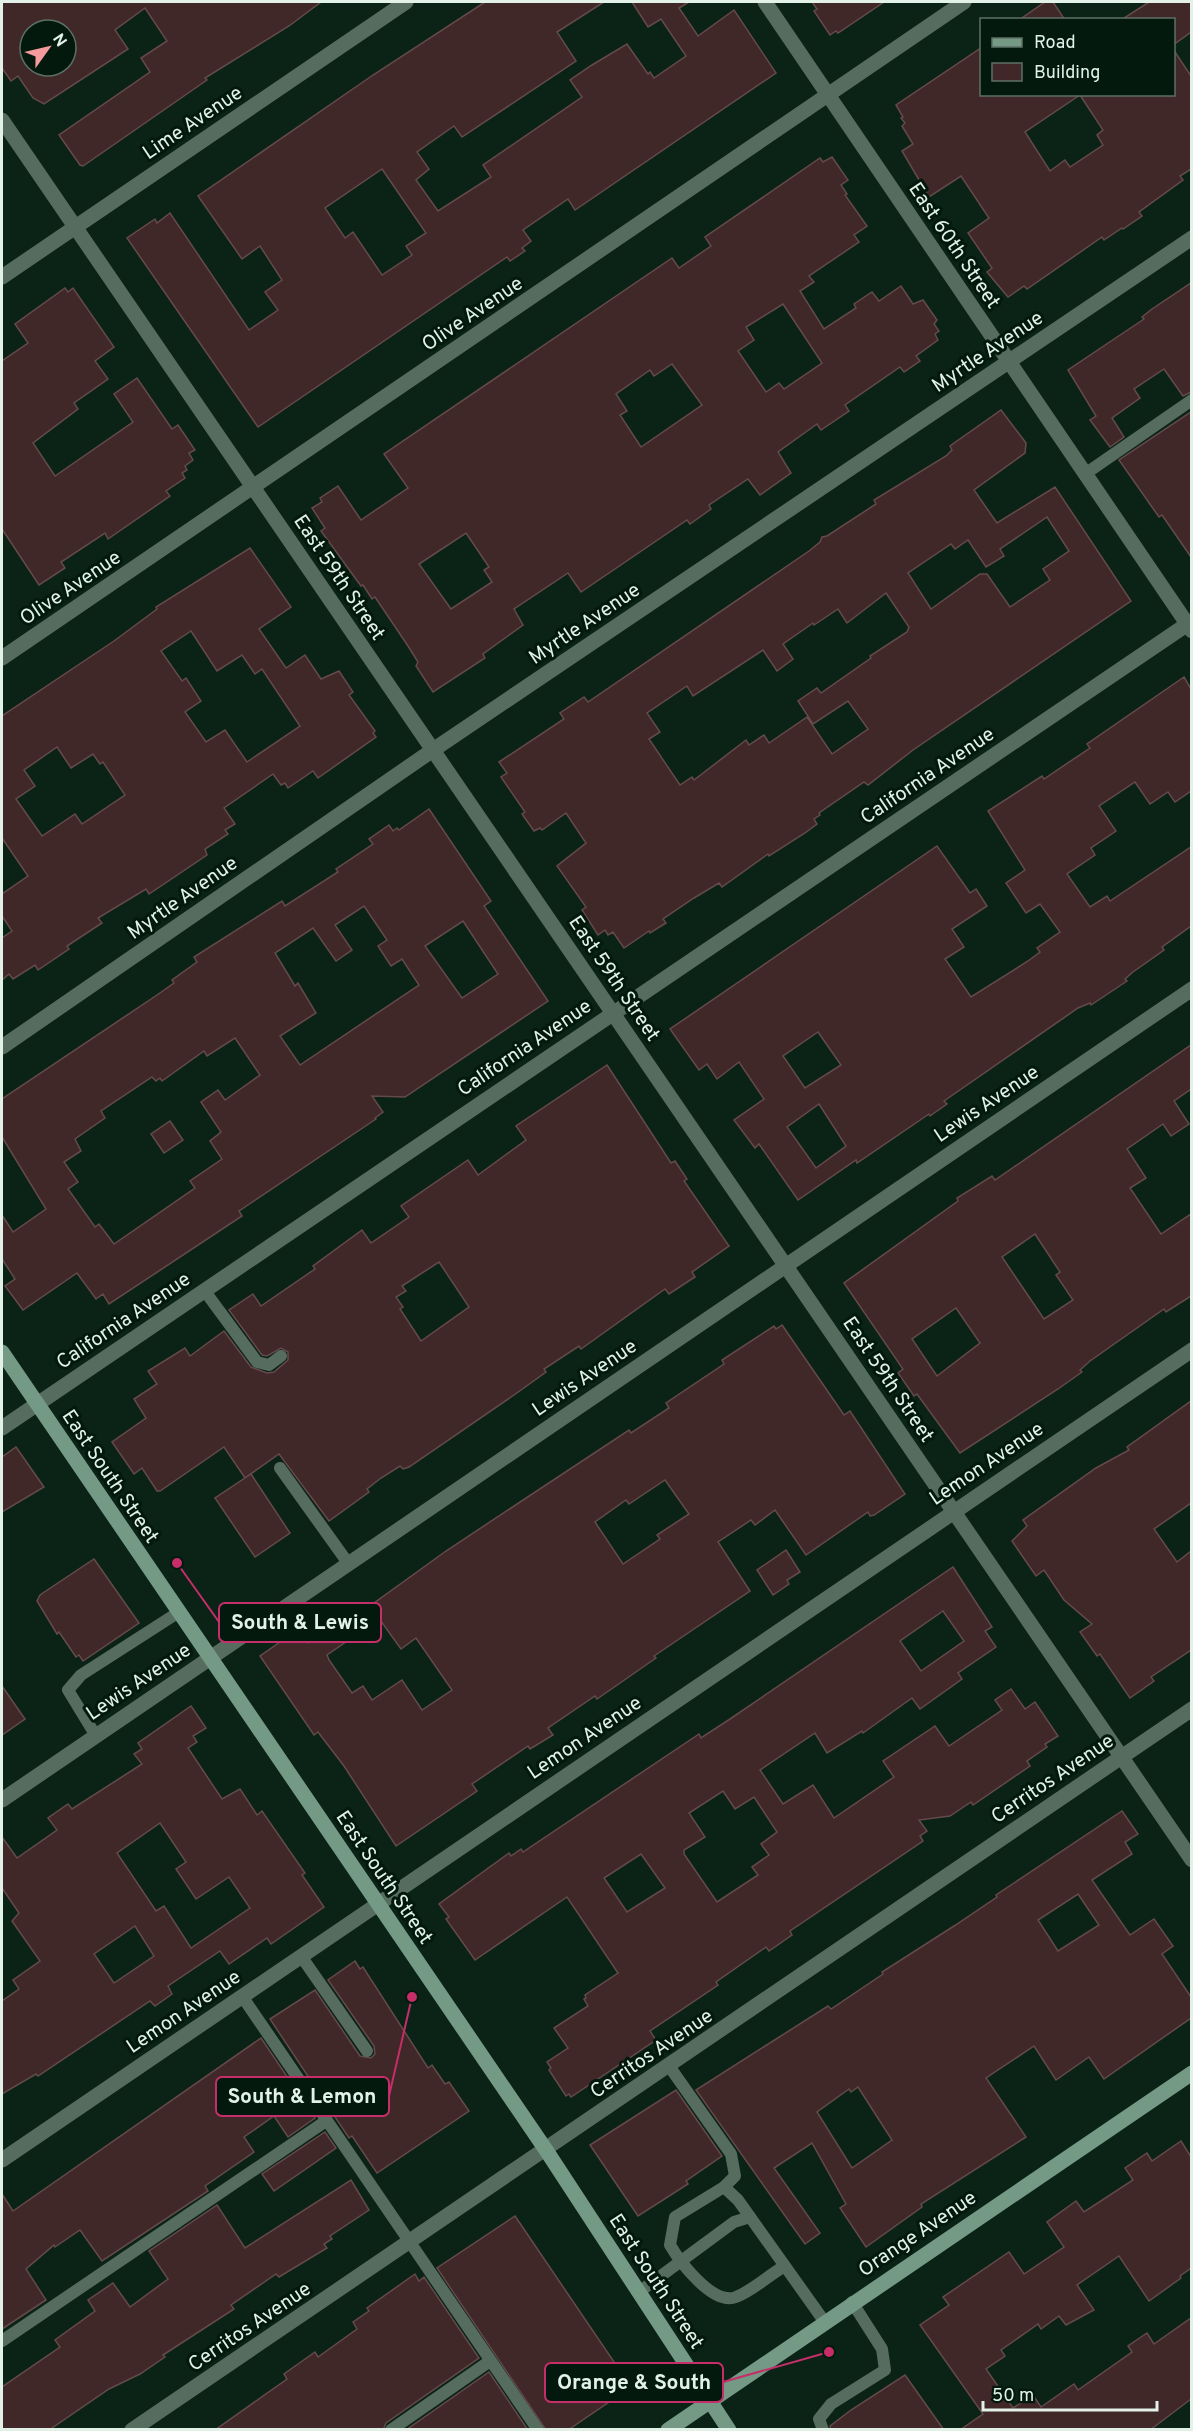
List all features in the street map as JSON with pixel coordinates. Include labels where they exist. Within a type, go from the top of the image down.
[{"type":"main road","name":"East South Street","points":[[2,1352],[546,2150],[729,2430]]},
{"type":"main road","name":"Orange Avenue","points":[[668,2430],[824,2321],[1191,2073]]},
{"type":"street","name":"Lime Avenue","points":[[2,277],[406,2]]},
{"type":"street","name":"East 60th Street","points":[[765,2],[1190,626]]},
{"type":"street","name":"Olive Avenue","points":[[2,658],[964,2]]},
{"type":"street","name":"East 59th Street","points":[[2,120],[1191,1860]]},
{"type":"street","name":"Myrtle Avenue","points":[[2,1047],[433,750],[1191,238]]},
{"type":"street","name":"California Avenue","points":[[2,1428],[613,1012],[1190,626]]},
{"type":"street","name":"Lewis Avenue","points":[[2,1800],[1191,988]]},
{"type":"street","name":"Lemon Avenue","points":[[2,2160],[1191,1350]]},
{"type":"street","name":"Cerritos Avenue","points":[[132,2430],[546,2150],[1191,1708]]},
{"type":"lane","points":[[1085,474],[1191,400]]},
{"type":"lane","points":[[204,1290],[257,1362],[269,1365],[281,1356]]},
{"type":"lane","points":[[280,1468],[348,1563]]},
{"type":"lane","points":[[96,1736],[69,1690],[81,1675],[179,1612]]},
{"type":"lane","points":[[302,1956],[367,2051]]},
{"type":"lane","points":[[242,1996],[538,2430]]},
{"type":"lane","points":[[669,2066],[731,2154],[735,2176],[724,2187],[675,2217],[670,2245],[680,2262],[716,2297],[734,2298],[783,2267]]},
{"type":"lane","points":[[2,2341],[326,2121]]},
{"type":"lane","points":[[724,2187],[738,2200],[783,2267],[824,2321]]},
{"type":"lane","points":[[639,2292],[734,2222],[750,2217]]},
{"type":"lane","points":[[823,2430],[819,2419],[831,2404],[885,2370],[882,2349],[852,2302]]},
{"type":"lane","points":[[391,2430],[490,2361]]},
{"type":"building","points":[[2,2],[321,2],[289,26],[205,78],[207,80],[83,166],[59,135],[150,72],[141,58],[167,41],[145,8],[115,30],[128,49],[44,104],[33,98],[19,78],[78,78],[78,18],[18,18],[18,76],[11,81],[2,68]]},
{"type":"building","points":[[485,2],[604,2],[557,32],[576,61],[462,137],[454,126],[417,152],[429,169],[416,180],[438,211],[491,177],[483,165],[582,97],[570,80],[592,65],[627,44],[648,74],[650,72],[654,78],[686,56],[661,19],[648,27],[632,2],[689,2],[679,8],[698,36],[734,10],[776,73],[575,210],[568,199],[523,230],[531,241],[522,248],[525,251],[510,261],[507,257],[258,427],[127,238],[155,219],[157,223],[170,213],[249,330],[278,310],[265,292],[282,280],[260,246],[242,259],[198,196],[373,75]],"holes":[[[382,169],[426,233],[406,246],[412,255],[382,275],[353,232],[345,238],[325,208]]]},
{"type":"building","points":[[812,2],[884,2],[838,33],[836,31],[830,35],[814,11],[817,9]]},
{"type":"building","points":[[1045,2],[1053,2],[1064,18],[1022,18]]},
{"type":"building","points":[[1149,2],[1191,2],[1191,32],[1175,44],[1175,18],[1124,18]]},
{"type":"building","points":[[980,49],[980,96],[1079,96],[1025,132],[1050,171],[1065,160],[1070,167],[1103,145],[1097,135],[1103,130],[1081,96],[1175,96],[1175,52],[1191,76],[1191,169],[1180,176],[1183,180],[1139,212],[1142,216],[1104,240],[1102,237],[1027,289],[1024,286],[1008,297],[987,272],[992,268],[968,233],[989,218],[961,176],[929,197],[902,151],[913,144],[902,126],[905,123],[901,118],[903,117],[896,105]]},
{"type":"building","points":[[832,157],[848,180],[841,185],[847,194],[845,195],[867,226],[854,235],[859,242],[809,276],[814,282],[800,291],[824,329],[856,308],[854,304],[872,292],[879,301],[901,286],[913,304],[923,300],[937,320],[934,324],[939,331],[935,334],[938,340],[916,356],[920,361],[904,372],[900,367],[845,405],[849,411],[821,430],[817,424],[778,452],[791,473],[760,495],[748,479],[709,505],[711,509],[690,524],[687,520],[581,592],[568,573],[514,609],[523,625],[483,654],[485,658],[433,692],[416,666],[418,662],[375,597],[372,599],[363,585],[361,586],[321,531],[325,528],[312,508],[322,502],[320,498],[338,486],[361,520],[408,488],[384,454],[672,258],[679,268],[711,246],[705,237],[820,158],[823,162]],"holes":[[[783,304],[822,363],[784,389],[779,383],[766,392],[738,351],[754,340],[746,327]],[[672,364],[702,405],[641,447],[620,415],[627,411],[616,394],[650,370],[654,376]],[[466,533],[489,567],[484,570],[492,582],[451,609],[419,564]]]},
{"type":"building","points":[[1191,283],[1191,392],[1183,396],[1164,369],[1134,389],[1140,398],[1112,418],[1124,437],[1110,447],[1090,420],[1096,416],[1068,370],[1144,319],[1142,317],[1152,309]]},
{"type":"building","points":[[65,288],[68,292],[73,288],[114,347],[95,361],[108,379],[74,403],[78,409],[33,443],[55,476],[133,422],[114,394],[137,378],[172,429],[178,425],[195,450],[189,453],[193,460],[185,466],[187,470],[182,473],[185,478],[166,491],[170,496],[108,539],[105,533],[61,562],[65,568],[39,585],[2,529],[2,361],[28,343],[15,324]]},
{"type":"building","points":[[1001,410],[1026,443],[1025,453],[974,490],[997,523],[1055,487],[1131,601],[913,750],[868,785],[864,782],[819,813],[820,815],[814,819],[817,824],[805,833],[769,856],[768,854],[722,887],[719,883],[694,898],[663,919],[666,923],[650,933],[649,931],[624,948],[613,932],[608,935],[605,930],[598,935],[582,910],[586,907],[557,866],[586,843],[566,813],[542,830],[540,828],[534,831],[522,814],[525,812],[501,777],[507,773],[499,762],[564,719],[560,713],[584,697],[588,702],[809,551],[820,542],[822,537],[876,504],[874,500],[946,456],[952,450],[950,446]],"holes":[[[1047,517],[1069,551],[1043,569],[1050,580],[1010,607],[987,574],[980,574],[931,609],[908,573],[951,544],[955,549],[968,540],[986,567],[1004,556],[1000,549]],[[886,593],[909,627],[907,632],[870,656],[871,658],[821,693],[817,688],[798,701],[813,724],[848,701],[868,729],[832,754],[807,717],[769,743],[764,735],[749,745],[746,740],[694,780],[692,777],[680,785],[649,739],[660,732],[647,713],[687,686],[693,696],[763,650],[777,671],[793,659],[783,644],[838,609],[847,623]]]},
{"type":"building","points":[[1191,412],[1191,557],[1162,515],[1159,517],[1119,460]]},
{"type":"building","points":[[250,548],[291,607],[259,629],[286,668],[305,655],[321,679],[339,671],[353,692],[349,695],[375,731],[373,733],[376,737],[318,778],[313,771],[288,788],[285,783],[281,785],[273,774],[224,808],[235,824],[225,830],[228,834],[205,849],[207,855],[149,894],[146,889],[98,918],[102,923],[67,946],[69,949],[38,970],[35,965],[13,979],[9,974],[2,980],[2,938],[12,931],[2,916],[2,894],[28,876],[2,838],[2,716],[114,641],[157,609],[156,607]],"holes":[[[191,631],[217,671],[242,655],[255,674],[262,669],[300,726],[247,762],[225,730],[206,742],[185,712],[201,701],[186,678],[182,681],[161,651]],[[57,747],[71,768],[93,754],[100,764],[103,762],[125,795],[82,824],[75,814],[42,836],[16,799],[35,786],[24,770]]]},
{"type":"building","points":[[1184,677],[1191,689],[1191,791],[1175,802],[1168,792],[1150,804],[1135,782],[1099,806],[1116,831],[1091,848],[1095,855],[1067,874],[1090,907],[1107,896],[1110,901],[1191,847],[1191,926],[1162,947],[1164,950],[1133,972],[1125,979],[1127,981],[1091,1005],[1090,1003],[1078,1008],[944,1101],[947,1104],[930,1116],[929,1114],[857,1163],[856,1160],[798,1200],[759,1144],[755,1148],[734,1120],[764,1099],[739,1062],[717,1079],[707,1064],[699,1070],[670,1029],[937,846],[970,893],[976,889],[987,906],[952,929],[964,947],[945,959],[971,997],[1028,961],[1040,952],[1037,948],[1060,932],[1040,904],[1026,913],[1006,883],[1025,870],[988,811],[1042,776],[1044,779],[1090,748],[1087,744]],"holes":[[[818,1032],[841,1065],[805,1088],[783,1056]],[[819,1104],[846,1146],[816,1168],[787,1127]]]},
{"type":"building","points":[[429,809],[491,901],[484,906],[548,1001],[405,1097],[372,1096],[383,1112],[376,1119],[239,1211],[242,1216],[109,1304],[103,1294],[96,1299],[77,1273],[23,1310],[5,1286],[15,1279],[2,1259],[2,1215],[13,1232],[46,1209],[2,1137],[2,1099],[174,983],[172,980],[197,962],[194,957],[282,901],[285,906],[338,872],[336,869],[373,844],[369,839],[389,825],[393,831],[397,828],[399,830]],"holes":[[[364,906],[387,940],[378,946],[391,966],[402,959],[419,985],[300,1065],[280,1036],[316,1013],[298,983],[295,986],[275,953],[313,928],[336,961],[352,950],[335,925]],[[463,921],[498,974],[462,998],[425,946]],[[235,1038],[260,1075],[225,1100],[218,1090],[201,1102],[221,1132],[210,1141],[222,1159],[190,1181],[195,1188],[114,1244],[99,1224],[95,1227],[68,1189],[78,1182],[64,1162],[81,1151],[75,1139],[105,1118],[101,1111],[152,1077],[156,1081],[160,1078],[162,1081],[204,1051],[207,1056]]]},
{"type":"building","points":[[1191,1045],[1191,1089],[1174,1101],[1189,1124],[1171,1136],[1163,1124],[1127,1149],[1146,1178],[1130,1188],[1161,1234],[1191,1214],[1191,1296],[1166,1312],[1164,1309],[1090,1361],[1080,1370],[1082,1372],[1058,1389],[960,1453],[917,1394],[914,1396],[898,1373],[903,1369],[844,1283],[958,1201],[957,1198],[992,1176],[995,1180]],"holes":[[[1035,1234],[1060,1272],[1056,1275],[1073,1300],[1044,1319],[1002,1257]],[[956,1308],[980,1343],[937,1376],[912,1339]]]},
{"type":"building","points":[[607,1065],[671,1163],[675,1161],[687,1179],[684,1181],[729,1246],[692,1272],[695,1277],[669,1294],[665,1289],[581,1349],[579,1346],[544,1369],[546,1372],[409,1467],[403,1469],[400,1466],[381,1478],[367,1489],[369,1492],[329,1521],[279,1454],[245,1478],[224,1447],[160,1491],[157,1491],[142,1468],[134,1474],[112,1442],[146,1418],[134,1399],[157,1384],[148,1371],[185,1348],[190,1356],[224,1331],[251,1367],[267,1373],[274,1372],[288,1360],[288,1352],[281,1348],[267,1356],[262,1355],[229,1310],[253,1294],[261,1306],[315,1269],[313,1266],[362,1230],[371,1243],[409,1217],[401,1206],[468,1160],[478,1175],[526,1140],[516,1126]],"holes":[[[439,1262],[469,1307],[421,1341],[400,1309],[403,1307],[396,1297],[406,1291],[402,1286]]]},
{"type":"building","points":[[170,1121],[183,1140],[164,1153],[151,1134]]},
{"type":"building","points":[[782,1325],[844,1415],[850,1411],[905,1494],[874,1515],[870,1516],[868,1512],[806,1555],[775,1510],[755,1525],[751,1520],[718,1542],[750,1591],[654,1656],[656,1658],[597,1699],[595,1696],[548,1728],[553,1735],[530,1749],[528,1746],[472,1784],[477,1791],[396,1846],[344,1766],[318,1732],[314,1735],[260,1656],[299,1629],[308,1643],[360,1606],[372,1624],[327,1655],[329,1660],[352,1693],[363,1686],[372,1700],[402,1680],[422,1710],[452,1690],[416,1638],[401,1649],[370,1606],[446,1551],[629,1430],[631,1433],[669,1408],[666,1403],[724,1364],[722,1360],[774,1326],[776,1329]],"holes":[[[665,1480],[689,1514],[657,1535],[660,1539],[623,1564],[595,1522],[626,1500],[629,1504]]]},
{"type":"building","points":[[1191,1401],[1191,1503],[1154,1529],[1177,1562],[1191,1551],[1191,1650],[1151,1677],[1154,1681],[1130,1698],[1100,1654],[1097,1656],[1080,1632],[1092,1624],[1064,1600],[1044,1570],[1036,1576],[1012,1541],[1027,1526],[1023,1520],[1096,1468],[1129,1450],[1127,1447]]},
{"type":"building","points":[[16,1447],[44,1487],[2,1512],[2,1457]]},
{"type":"building","points":[[251,1474],[290,1533],[255,1557],[215,1498]]},
{"type":"building","points":[[786,1550],[800,1572],[787,1580],[789,1584],[773,1595],[757,1570]]},
{"type":"building","points":[[94,1559],[139,1623],[83,1661],[79,1655],[76,1657],[59,1632],[57,1634],[37,1601],[40,1595]]},
{"type":"building","points":[[953,1567],[992,1627],[985,1631],[996,1647],[958,1673],[962,1679],[920,1709],[912,1698],[863,1733],[862,1731],[827,1753],[815,1733],[760,1770],[783,1804],[813,1785],[834,1818],[894,1777],[883,1761],[935,1726],[949,1746],[1002,1710],[995,1700],[1011,1689],[1025,1709],[1035,1702],[1058,1736],[1045,1744],[1047,1747],[1027,1761],[1030,1766],[973,1805],[971,1802],[950,1816],[919,1820],[927,1831],[920,1836],[923,1841],[790,1931],[792,1935],[769,1951],[766,1947],[716,1982],[718,1985],[650,2031],[656,2040],[571,2097],[569,2094],[566,2096],[549,2070],[551,2068],[547,2062],[568,2048],[554,2028],[588,2006],[584,1999],[585,1995],[618,1973],[567,1897],[475,1960],[446,1919],[449,1917],[439,1904],[509,1853],[511,1856],[521,1849],[523,1852],[699,1734],[701,1738]],"holes":[[[943,1611],[964,1641],[921,1671],[900,1641]],[[723,1791],[735,1809],[754,1797],[777,1832],[761,1844],[769,1855],[752,1867],[758,1875],[717,1902],[684,1854],[684,1850],[705,1837],[689,1813]],[[641,1854],[665,1888],[627,1912],[604,1878]]]},
{"type":"building","points":[[2,1686],[25,1719],[2,1735]]},
{"type":"building","points":[[191,1706],[206,1728],[193,1736],[197,1742],[188,1748],[222,1799],[240,1789],[257,1815],[262,1811],[305,1873],[302,1875],[324,1907],[271,1944],[267,1938],[229,1964],[220,1951],[168,1986],[172,1994],[155,2006],[150,2001],[38,2076],[36,2074],[2,2094],[2,2001],[19,1989],[13,1980],[40,1961],[12,1921],[19,1913],[2,1888],[2,1837],[17,1858],[57,1830],[48,1818],[68,1804],[72,1809],[142,1764],[134,1754],[142,1749],[138,1743]],"holes":[[[160,1823],[186,1862],[176,1869],[196,1899],[229,1877],[250,1908],[191,1948],[164,1906],[156,1911],[117,1853]],[[135,1926],[154,1956],[114,1983],[94,1954]]]},
{"type":"building","points":[[1122,1811],[1138,1834],[1125,1842],[1132,1854],[1092,1880],[1130,1935],[1154,1919],[1173,1946],[1162,1954],[1191,1997],[1191,2018],[1104,2079],[1089,2057],[1056,2080],[1034,2046],[986,2078],[1026,2137],[921,2204],[922,2207],[866,2247],[840,2208],[846,2204],[812,2143],[774,2168],[820,2233],[805,2244],[696,2090],[828,2006],[831,2009],[883,1974],[882,1972],[997,1897],[996,1895]],"holes":[[[1078,1894],[1099,1925],[1058,1951],[1038,1920]],[[858,2087],[892,2140],[852,2168],[817,2112],[849,2089],[851,2092]]]},
{"type":"building","points":[[355,1961],[360,1969],[363,1967],[428,2068],[432,2065],[445,2084],[449,2082],[469,2111],[377,2173],[352,2136],[349,2138],[270,2019],[315,1990],[360,2056],[371,2058],[375,2054],[374,2046],[328,1980]]},
{"type":"building","points":[[261,2038],[315,2118],[288,2137],[274,2116],[244,2137],[254,2152],[205,2186],[208,2191],[102,2261],[80,2230],[55,2247],[54,2245],[26,2269],[46,2300],[2,2329],[2,2194],[13,2211]]},
{"type":"building","points":[[676,2090],[722,2156],[686,2181],[688,2184],[638,2216],[590,2145]]},
{"type":"building","points":[[325,2132],[336,2148],[274,2191],[262,2174]]},
{"type":"building","points":[[1181,2141],[1191,2157],[1191,2268],[1149,2301],[1119,2256],[1077,2285],[1094,2310],[1066,2325],[1059,2316],[1041,2329],[1038,2324],[1001,2350],[1005,2356],[986,2369],[1013,2408],[1033,2395],[1041,2407],[1074,2384],[1078,2390],[1132,2352],[1128,2346],[1147,2333],[1154,2344],[1191,2318],[1191,2399],[1150,2430],[960,2430],[983,2414],[920,2325],[949,2305],[943,2297],[1009,2252],[1024,2274],[1064,2247],[1047,2222],[1076,2201],[1084,2212],[1133,2180],[1125,2168],[1147,2153],[1152,2161]]},
{"type":"building","points":[[351,2180],[369,2210],[330,2236],[332,2239],[324,2244],[327,2248],[279,2277],[276,2274],[231,2305],[234,2309],[163,2355],[165,2357],[140,2374],[109,2389],[49,2430],[2,2430],[2,2387],[60,2347],[55,2340],[95,2311],[88,2300],[113,2283],[130,2307],[168,2279],[149,2251],[217,2205],[245,2248]]},
{"type":"building","points":[[515,2216],[631,2387],[568,2430],[546,2430],[437,2268]]},
{"type":"building","points":[[415,2274],[419,2281],[424,2277],[479,2358],[386,2423],[383,2430],[215,2430],[287,2379],[284,2374],[315,2352],[318,2357],[357,2329],[353,2322],[369,2311],[367,2308]]},
{"type":"building","points":[[489,2372],[528,2430],[406,2430]]},
{"type":"building","points":[[905,2375],[944,2430],[831,2430],[830,2426],[851,2410]]},
{"type":"place","name":"South & Lewis","points":[[177,1563]]},
{"type":"place","name":"South & Lemon","points":[[412,1997]]},
{"type":"place","name":"Orange & South","points":[[829,2352]]}]
